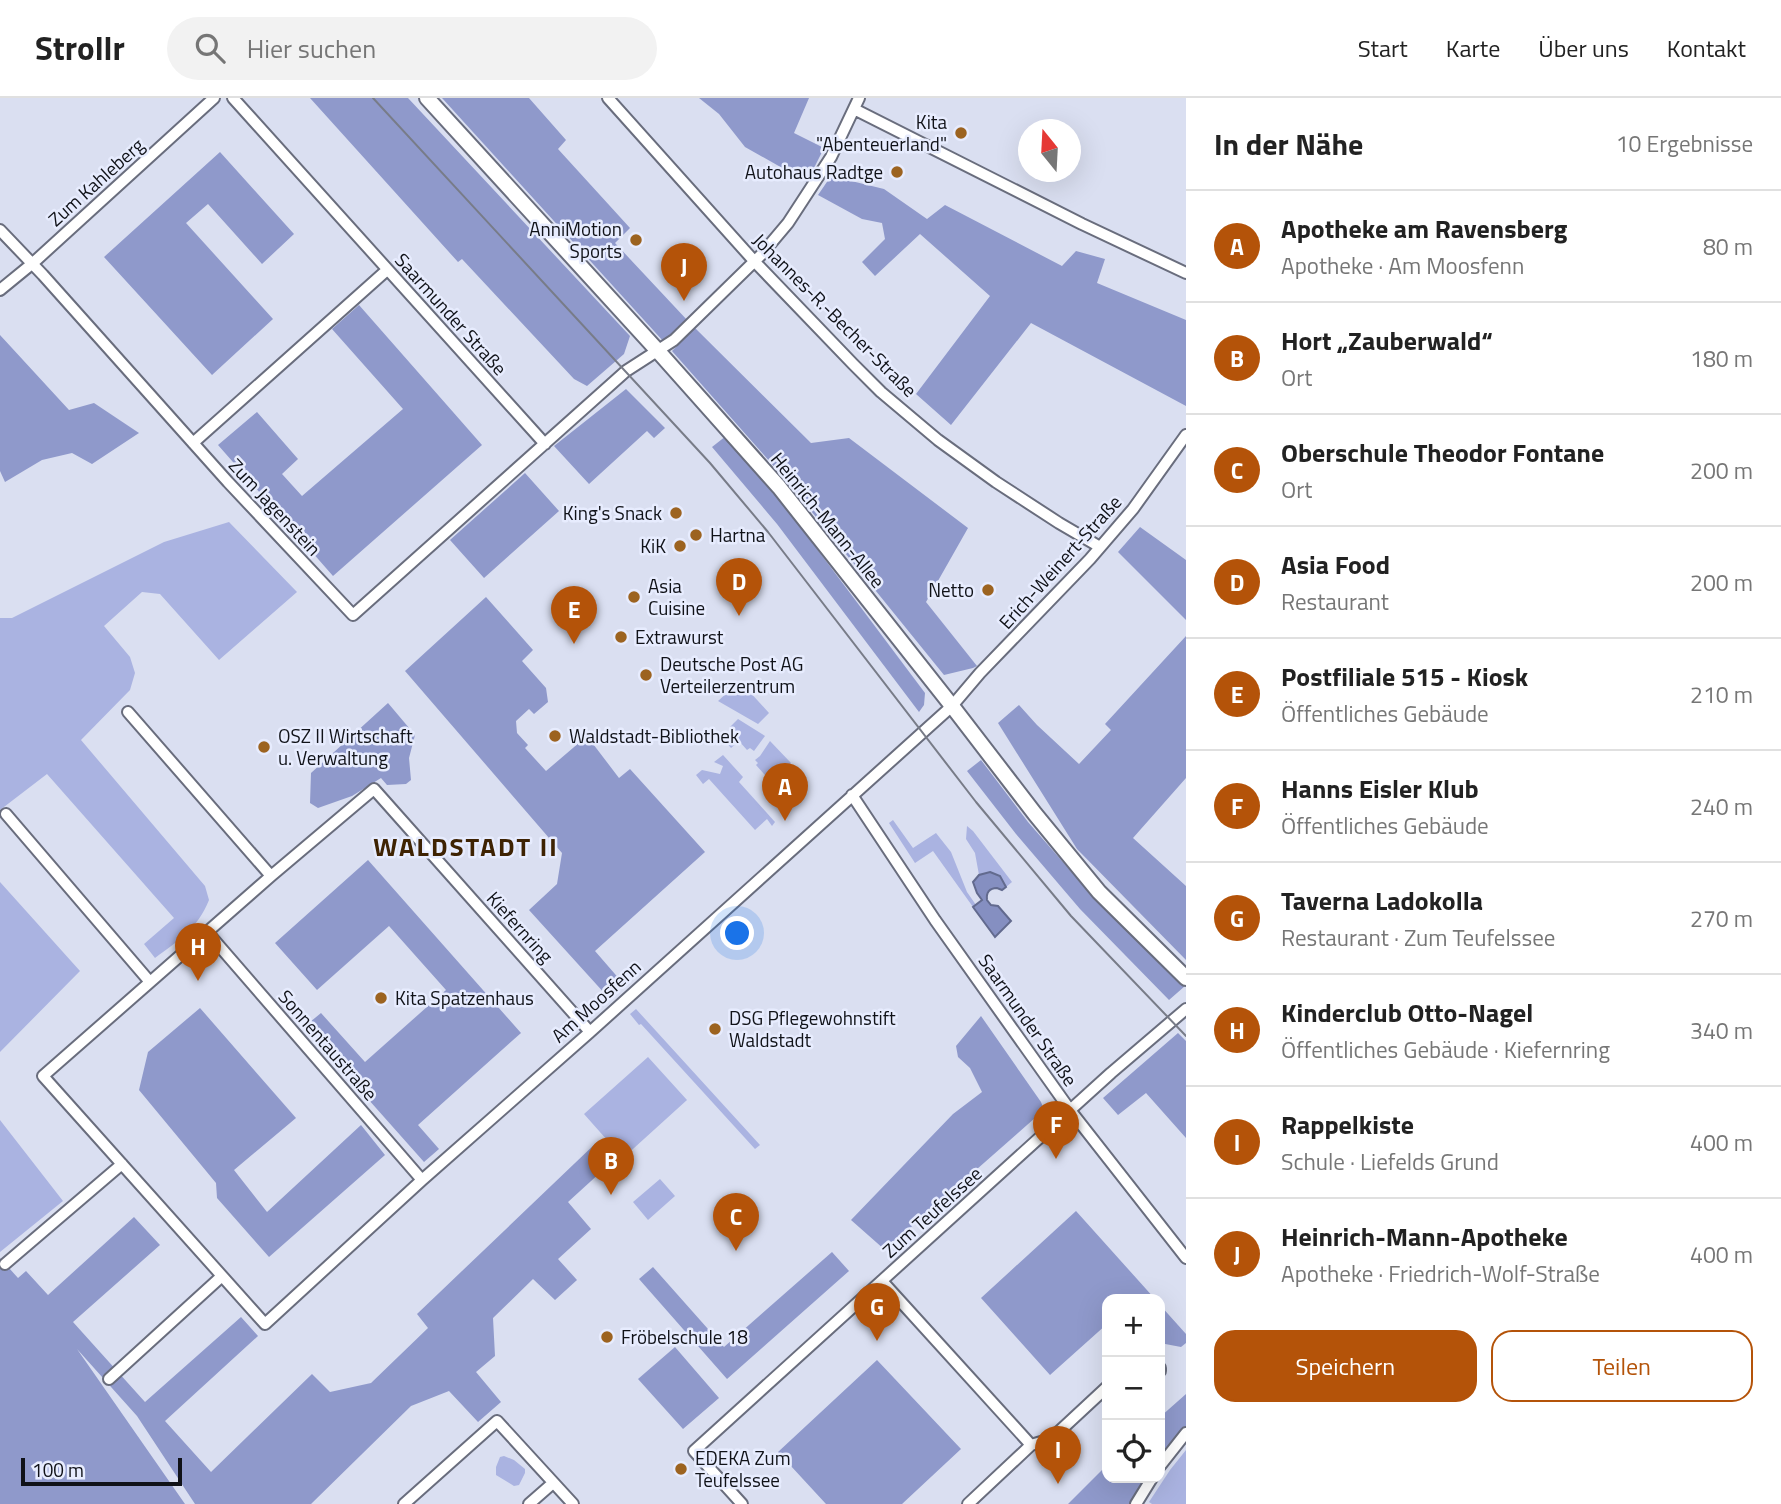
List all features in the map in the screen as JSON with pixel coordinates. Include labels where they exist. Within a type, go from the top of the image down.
[{"type":"main road","name":"Heinrich-Mann-Allee","points":[[426,98],[779,487],[1099,892],[1186,978]]},
{"type":"street","name":"Zum Kahleberg","points":[[0,290],[214,98]]},
{"type":"street","name":"Saarmunder Straße","points":[[233,98],[545,444]]},
{"type":"street","name":"Johannes-R.-Becher-Straße","points":[[608,98],[755,262],[884,394],[939,440],[996,482],[1100,547]]},
{"type":"street","points":[[545,444],[626,371],[674,340],[755,262],[788,223],[825,166],[859,98]]},
{"type":"street","points":[[854,109],[1082,225],[1186,273]]},
{"type":"street","name":"Zum Jagenstein","points":[[0,230],[33,263],[228,482],[353,615],[545,444]]},
{"type":"street","points":[[193,443],[387,270]]},
{"type":"street","name":"Erich-Weinert-Straße","points":[[952,706],[980,673],[1090,559],[1133,509],[1186,435]]},
{"type":"street","name":"Am Moosfenn","points":[[265,1324],[952,706]]},
{"type":"street","points":[[128,712],[271,876]]},
{"type":"street","name":"Kiefernring","points":[[265,1324],[43,1076],[373,789],[590,1032]]},
{"type":"street","name":"Saarmunder Straße","points":[[852,796],[935,920],[1070,1110],[1186,1258]]},
{"type":"street","points":[[6,814],[150,982]]},
{"type":"street","name":"Sonnentaustraße","points":[[208,933],[422,1180]]},
{"type":"street","name":"Zum Teufelssee","points":[[742,1504],[694,1451],[1070,1110],[1186,1009]]},
{"type":"street","points":[[5,1264],[122,1164]]},
{"type":"street","points":[[108,1379],[222,1276]]},
{"type":"street","points":[[882,1280],[1031,1445]]},
{"type":"street","points":[[968,1504],[1031,1445],[1051,1439],[1102,1392]]},
{"type":"street","points":[[404,1504],[497,1421],[573,1504]]},
{"type":"street","points":[[1165,1460],[1186,1433]]},
{"type":"street","points":[[529,1504],[553,1483]]},
{"type":"street","points":[[1137,1504],[1149,1483]]},
{"type":"shaded area","points":[[310,98],[408,98],[630,336],[624,354],[587,386],[574,379],[462,259],[458,262]]},
{"type":"shaded area","points":[[442,98],[529,98],[566,140],[558,149],[630,228],[615,243],[688,321],[664,342]]},
{"type":"shaded area","points":[[699,98],[809,98],[794,133],[824,148],[807,182],[745,147],[719,114]]},
{"type":"shaded area","points":[[220,152],[294,234],[262,264],[208,204],[186,223],[273,319],[212,375],[104,257]]},
{"type":"shaded area","points":[[831,176],[884,189],[927,219],[945,205],[1062,266],[1076,251],[1105,259],[1097,283],[1186,320],[1186,406],[1031,323],[951,425],[916,394],[990,296],[920,234],[875,276],[862,262],[885,239],[882,223],[862,219],[818,195]]},
{"type":"shaded area","points":[[359,305],[482,445],[333,576],[218,445],[257,412],[298,459],[282,474],[302,496],[403,409],[332,329]]},
{"type":"shaded area","points":[[695,328],[811,443],[849,438],[968,528],[926,602],[977,666],[944,675],[786,480],[672,351]]},
{"type":"shaded area","points":[[0,335],[69,410],[94,403],[139,433],[92,464],[72,453],[42,460],[5,482],[0,471]]},
{"type":"shaded area","points":[[626,389],[665,428],[654,438],[647,431],[589,484],[554,446]]},
{"type":"shaded area","points":[[726,436],[790,513],[925,693],[924,705],[919,712],[777,524],[712,447]]},
{"type":"shaded area","points":[[525,473],[559,511],[484,578],[450,540]]},
{"type":"shaded area","points":[[229,522],[297,592],[219,660],[160,594],[142,592],[104,626],[130,657],[135,673],[130,690],[81,740],[205,886],[209,900],[199,918],[172,946],[155,958],[144,944],[174,918],[47,774],[0,810],[0,618],[12,618],[164,542]]},
{"type":"shaded area","points":[[1140,527],[1186,560],[1186,620],[1118,552]]},
{"type":"shaded area","points":[[486,597],[533,650],[522,661],[546,688],[548,702],[534,714],[529,709],[516,721],[517,733],[528,745],[525,748],[546,771],[587,736],[619,778],[630,769],[705,852],[595,951],[621,981],[606,995],[529,910],[557,884],[562,853],[405,671]]},
{"type":"shaded area","points":[[1186,636],[1186,778],[1133,838],[1186,886],[1186,960],[1077,849],[998,723],[1019,705],[1079,764],[1111,730],[1105,724]]},
{"type":"shaded area","points":[[737,688],[747,689],[769,713],[758,724],[718,701]]},
{"type":"shaded area","points":[[388,703],[415,735],[409,758],[411,780],[406,784],[387,785],[381,778],[352,796],[318,808],[310,803],[311,773]]},
{"type":"shaded area","points":[[738,719],[765,736],[754,751],[750,748],[747,750],[739,741],[731,748],[726,742],[735,733],[730,727]]},
{"type":"shaded area","points":[[770,741],[791,763],[771,782],[756,765],[758,763],[755,760]]},
{"type":"shaded area","points":[[723,755],[743,777],[739,782],[775,822],[772,826],[767,819],[755,830],[709,779],[703,784],[696,775],[702,770],[720,774],[723,766],[714,762]]},
{"type":"shaded area","points":[[981,760],[1028,822],[1089,892],[1185,986],[1169,1000],[1080,909],[1016,834],[967,771]]},
{"type":"shaded area","points":[[893,820],[913,848],[936,833],[951,852],[967,892],[976,905],[973,907],[933,851],[915,863],[889,823]]},
{"type":"shaded area","points":[[967,826],[1012,882],[1006,887],[1000,876],[990,872],[979,875],[975,853],[966,839]]},
{"type":"shaded area","points":[[368,860],[521,1033],[418,1125],[439,1149],[424,1162],[304,1027],[321,1013],[365,1062],[446,990],[389,926],[317,990],[275,943]]},
{"type":"shaded area","points":[[990,872],[1000,876],[1006,887],[1002,890],[990,890],[987,900],[991,905],[998,906],[1011,921],[995,937],[973,907],[982,900],[973,882],[979,875]]},
{"type":"shaded area","points":[[0,882],[80,971],[0,1052]]},
{"type":"shaded area","points":[[200,1008],[296,1118],[234,1170],[267,1212],[361,1125],[385,1155],[269,1257],[217,1198],[216,1183],[139,1090],[148,1052]]},
{"type":"shaded area","points":[[636,1009],[760,1145],[755,1149],[641,1024],[639,1025],[630,1014]]},
{"type":"shaded area","points":[[981,1016],[1044,1110],[885,1250],[851,1220],[953,1114],[982,1092],[970,1068],[958,1057],[956,1046]]},
{"type":"shaded area","points":[[1178,1033],[1186,1041],[1186,1138],[1146,1093],[1118,1115],[1103,1098]]},
{"type":"shaded area","points":[[648,1057],[687,1100],[623,1158],[584,1114]]},
{"type":"shaded area","points":[[0,1120],[63,1201],[0,1252]]},
{"type":"shaded area","points":[[597,1142],[613,1161],[568,1202],[591,1229],[558,1259],[577,1280],[555,1300],[533,1279],[493,1318],[495,1356],[476,1372],[501,1402],[478,1422],[449,1391],[411,1406],[311,1504],[195,1504],[137,1416],[77,1349],[185,1504],[0,1504],[0,1258],[18,1278],[26,1271],[48,1295],[134,1217],[160,1245],[73,1322],[145,1402],[241,1317],[258,1336],[165,1421],[211,1472],[312,1374],[330,1392],[371,1383],[428,1328],[417,1314]]},
{"type":"shaded area","points":[[660,1179],[675,1196],[648,1220],[633,1202]]},
{"type":"shaded area","points":[[1076,1211],[1151,1294],[1102,1294],[1102,1328],[1050,1375],[981,1298]]},
{"type":"shaded area","points":[[832,1252],[849,1271],[727,1379],[639,1279],[653,1267],[724,1347]]},
{"type":"shaded area","points":[[1165,1311],[1186,1334],[1186,1343],[1181,1347],[1165,1344]]},
{"type":"shaded area","points":[[675,1347],[719,1398],[683,1429],[638,1379]]},
{"type":"shaded area","points":[[877,1360],[961,1449],[902,1504],[826,1504],[778,1452]]},
{"type":"shaded area","points":[[1186,1394],[1186,1427],[1165,1454],[1165,1420],[1165,1413]]},
{"type":"shaded area","points":[[1186,1450],[1186,1504],[1152,1504],[1149,1502],[1161,1483],[1165,1483],[1170,1470]]},
{"type":"shaded area","points":[[504,1456],[525,1469],[519,1485],[514,1486],[496,1475],[500,1457]]},
{"type":"shaded area","points":[[1102,1470],[1102,1483],[1147,1483],[1142,1504],[1068,1504]]},
{"type":"tram line","points":[[373,98],[710,463],[768,532],[976,802],[1071,916],[1186,1036]]},
{"type":"place","name":"Kita \"Abenteuerland\"","points":[[961,133]]},
{"type":"place","name":"Autohaus Radtge","points":[[897,172]]},
{"type":"place","name":"AnniMotion Sports","points":[[636,240]]},
{"type":"place","name":"Heinrich-Mann-Apotheke","points":[[684,301]]},
{"type":"place","name":"King's Snack","points":[[676,513]]},
{"type":"place","name":"Hartna","points":[[696,535]]},
{"type":"place","name":"KiK","points":[[680,546]]},
{"type":"place","name":"Netto","points":[[988,590]]},
{"type":"place","name":"Asia Cuisine","points":[[634,597]]},
{"type":"place","name":"Asia Food","points":[[739,616]]},
{"type":"place","name":"Extrawurst","points":[[621,637]]},
{"type":"place","name":"Postfiliale 515 - Kiosk","points":[[574,644]]},
{"type":"place","name":"Deutsche Post AG Verteilerzentrum","points":[[646,675]]},
{"type":"place","name":"Waldstadt-Bibliothek","points":[[555,736]]},
{"type":"place","name":"OSZ II Wirtschaft u. Verwaltung","points":[[264,747]]},
{"type":"place","name":"Apotheke am Ravensberg","points":[[785,821]]},
{"type":"place","name":"Kinderclub Otto-Nagel","points":[[198,981]]},
{"type":"place","name":"Kita Spatzenhaus","points":[[381,998]]},
{"type":"place","name":"DSG Pflegewohnstift Waldstadt","points":[[715,1029]]},
{"type":"place","name":"Hanns Eisler Klub","points":[[1056,1159]]},
{"type":"place","name":"Hort „Zauberwald“","points":[[611,1195]]},
{"type":"place","name":"Oberschule Theodor Fontane","points":[[736,1251]]},
{"type":"place","name":"Fröbelschule 18","points":[[607,1337]]},
{"type":"place","name":"Taverna Ladokolla","points":[[877,1341]]},
{"type":"place","name":"EDEKA Zum Teufelssee","points":[[681,1469]]},
{"type":"place","name":"Rappelkiste","points":[[1058,1484]]},
{"type":"district","name":"WALDSTADT II","points":[[466,847]]}]
